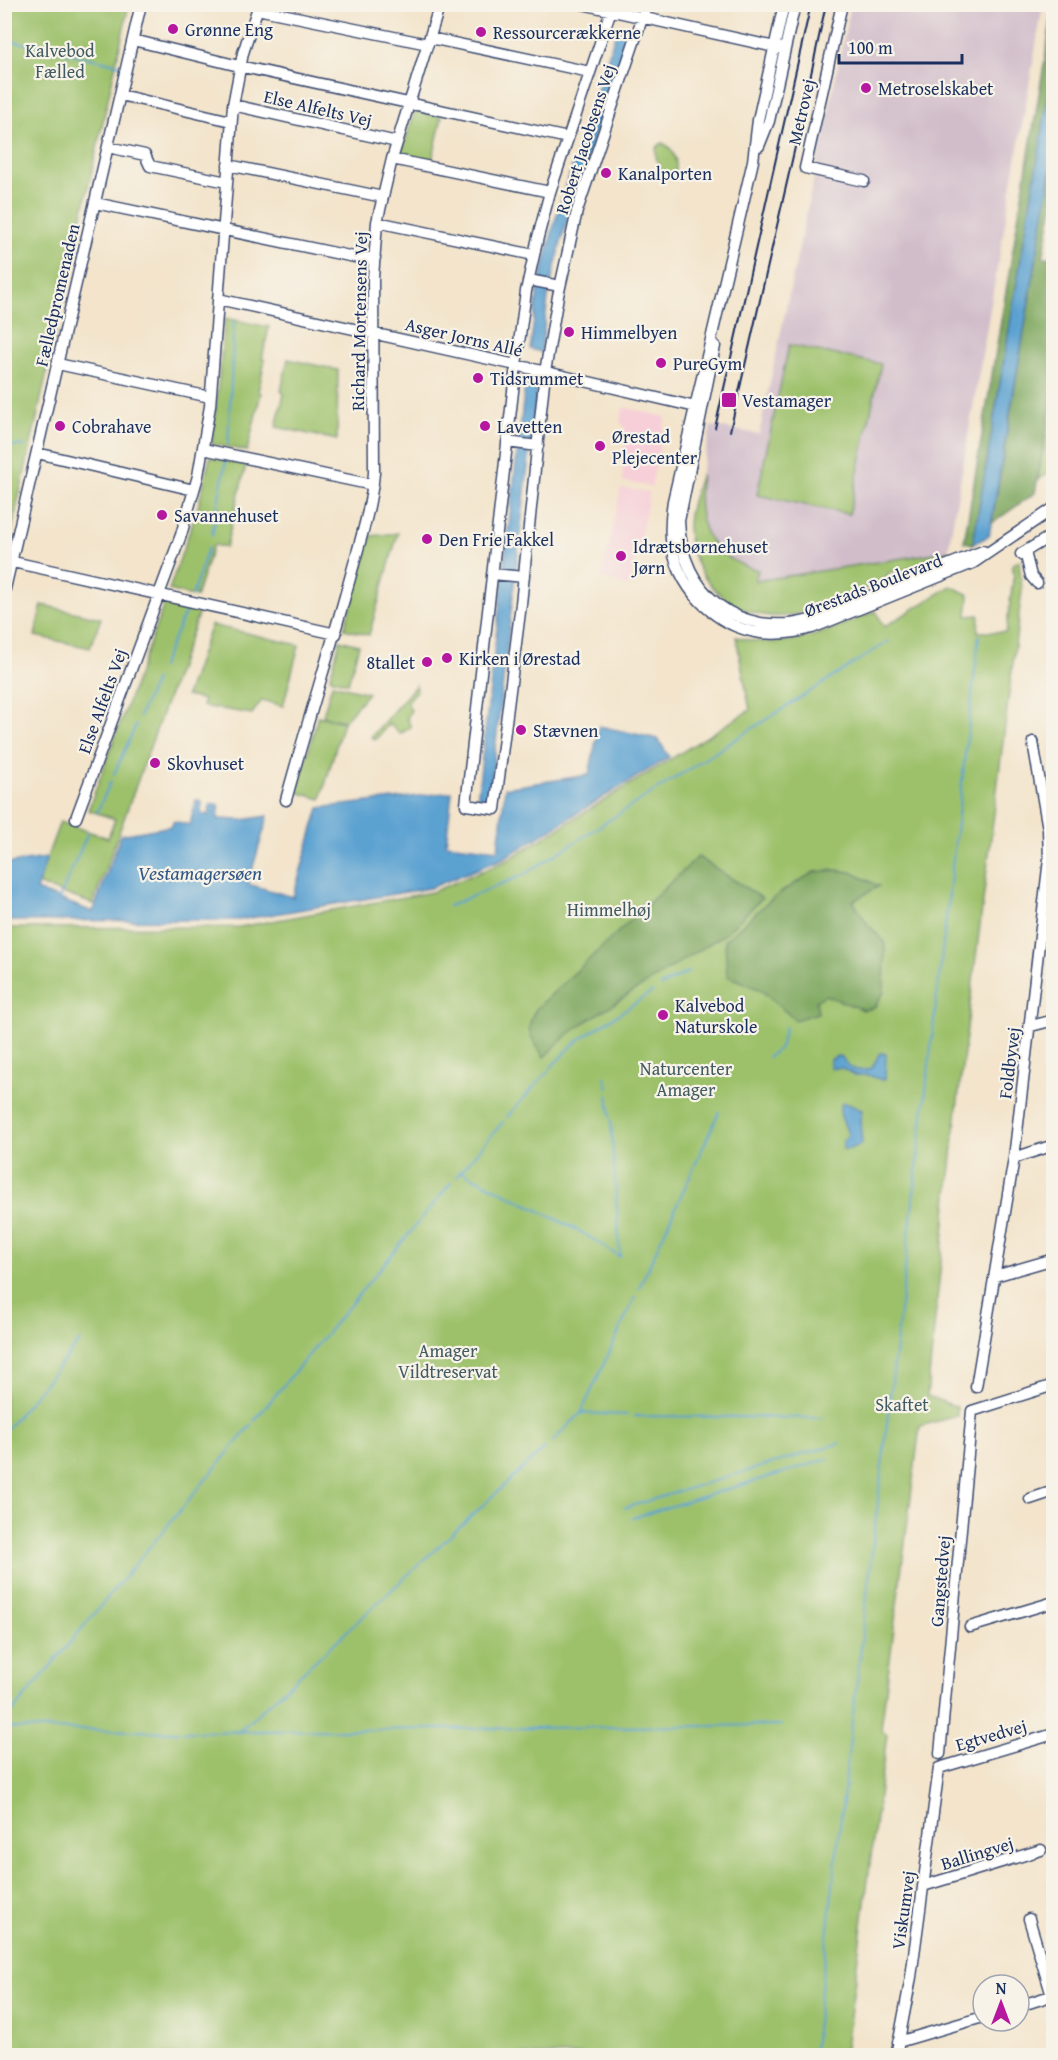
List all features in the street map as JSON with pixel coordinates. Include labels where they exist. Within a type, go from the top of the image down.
[{"type":"street","name":"Fælledpromenaden","points":[[4,593],[141,4]]},
{"type":"street","name":"Richard Mortensens Vej","points":[[286,800],[325,663],[336,634],[362,537],[373,485],[373,333],[377,222],[392,159],[441,4]]},
{"type":"street","points":[[582,4],[612,8],[643,18],[779,48]]},
{"type":"street","name":"Robert Jacobsens Vej","points":[[612,8],[550,192],[534,255],[533,281],[516,365],[496,574],[466,805],[495,809],[556,285],[578,211],[647,4]]},
{"type":"street","name":"Ørestads Boulevard","points":[[784,4],[769,121],[753,161],[723,295],[714,322],[699,408],[673,501],[671,539],[674,557],[681,574],[701,603],[722,618],[745,629],[761,633],[795,633],[986,555],[1053,508]]},
{"type":"street","name":"Ørestads Boulevard","points":[[779,48],[795,4]]},
{"type":"street","name":"Metrovej","points":[[842,4],[805,168],[864,181]]},
{"type":"street","name":"Else Alfelts Vej","points":[[76,818],[184,525],[194,490],[203,449],[210,397],[233,105],[239,66],[258,7],[429,41]]},
{"type":"street","points":[[133,40],[409,104]]},
{"type":"street","name":"Robert Jacobsens Vej","points":[[429,41],[590,72]]},
{"type":"street","points":[[120,95],[231,121]]},
{"type":"street","name":"Robert Jacobsens Vej","points":[[409,104],[568,138]]},
{"type":"street","name":"Else Alfelts Vej","points":[[233,105],[397,142]]},
{"type":"street","points":[[108,147],[145,154],[150,166],[227,182]]},
{"type":"street","points":[[392,159],[550,192]]},
{"type":"street","points":[[228,165],[383,197]]},
{"type":"street","points":[[95,203],[359,258],[375,258]]},
{"type":"street","points":[[377,222],[534,255]]},
{"type":"street","points":[[533,281],[556,285]]},
{"type":"street","name":"Asger Jorns Allé","points":[[218,299],[699,408]]},
{"type":"street","points":[[58,364],[210,397]]},
{"type":"street","points":[[507,442],[538,446]]},
{"type":"street","points":[[203,449],[373,485]]},
{"type":"street","points":[[37,453],[194,490]]},
{"type":"street","points":[[1037,583],[1031,576],[1023,553],[1053,534]]},
{"type":"street","points":[[13,562],[336,634]]},
{"type":"street","points":[[496,574],[521,577]]},
{"type":"street","name":"Foldbyvej","points":[[976,1387],[1014,1158],[1049,859],[1048,829],[1033,742]]},
{"type":"street","points":[[1031,1026],[1053,1020]]},
{"type":"street","points":[[1014,1158],[1053,1145]]},
{"type":"street","points":[[995,1276],[1053,1259]]},
{"type":"street","name":"Gangstedvej","points":[[940,1754],[972,1411],[1053,1385]]},
{"type":"street","points":[[1030,1499],[1053,1491]]},
{"type":"street","points":[[970,1627],[1053,1602]]},
{"type":"street","name":"Egtvedvej","points":[[939,1768],[1053,1734]]},
{"type":"street","name":"Viskumvej","points":[[896,2055],[911,1977],[939,1768]]},
{"type":"street","name":"Ballingvej","points":[[923,1886],[1041,1850]]},
{"type":"street","points":[[1029,1919],[1053,1996],[1031,2002]]},
{"type":"street","points":[[898,2042],[971,2021]]},
{"type":"shaded area","points":[[851,5],[1043,5],[948,551],[754,581],[758,570],[732,561],[713,545],[705,533],[698,507],[701,474],[711,426],[759,434]]},
{"type":"shaded area","points":[[623,407],[666,417],[651,487],[622,481],[625,428],[620,421]]},
{"type":"shaded area","name":"Idrætsbørnehuset Jørn","points":[[621,488],[650,492],[629,586],[602,577]]},
{"type":"green space","name":"Kalvebod Fælled","points":[[4,5],[129,5],[5,560]]},
{"type":"green space","points":[[1053,10],[1053,69],[973,544],[964,542]]},
{"type":"green space","points":[[415,111],[442,117],[432,161],[401,154]]},
{"type":"green space","points":[[662,143],[672,150],[676,162],[676,170],[670,175],[660,168],[656,157],[656,148]]},
{"type":"green space","points":[[1053,160],[1053,205],[1043,257],[1053,258],[1053,391],[1035,493],[992,523]]},
{"type":"green space","points":[[225,318],[269,327],[258,392],[261,393],[247,451],[212,444]]},
{"type":"green space","points":[[789,345],[881,364],[849,514],[757,495]]},
{"type":"green space","points":[[288,359],[338,370],[337,440],[276,427],[284,394],[281,391]]},
{"type":"green space","points":[[1053,388],[1053,470],[1038,480],[1040,467]]},
{"type":"green space","points":[[210,457],[246,465],[226,547],[213,545],[196,597],[169,590],[198,507]]},
{"type":"green space","points":[[701,474],[700,508],[708,536],[727,557],[758,570],[755,581],[948,551],[953,555],[897,573],[895,571],[888,573],[888,577],[837,601],[809,611],[785,616],[749,611],[718,593],[697,564],[691,547],[688,528],[689,514]]},
{"type":"green space","points":[[398,533],[369,635],[344,629],[371,536]]},
{"type":"green space","name":"Amager Vildtreservat","points":[[1019,560],[1022,590],[957,1108],[927,1396],[957,1407],[957,1416],[920,1426],[881,1729],[887,1734],[845,2055],[5,2055],[4,928],[239,927],[432,892],[506,861],[750,710],[736,637],[756,641],[791,641],[824,632],[876,611],[884,627],[951,586],[969,595],[967,616],[979,615],[978,632],[1006,632],[1014,573],[1012,565]]},
{"type":"green space","points":[[165,602],[200,609],[93,904],[37,884],[60,822],[108,838],[115,819],[88,810]]},
{"type":"green space","points":[[42,605],[101,618],[90,648],[35,636]]},
{"type":"green space","points":[[211,625],[299,645],[283,706],[262,700],[252,714],[202,706],[204,700],[186,696]]},
{"type":"green space","points":[[340,640],[359,645],[348,683],[330,678]]},
{"type":"green space","points":[[332,684],[368,693],[344,721],[323,716]]},
{"type":"green space","points":[[416,685],[416,692],[407,702],[411,710],[407,718],[411,727],[400,734],[389,724],[375,740],[371,737]]},
{"type":"green space","points":[[318,716],[343,722],[321,799],[297,792]]},
{"type":"green space","points":[[698,857],[762,898],[725,934],[588,1020],[566,1036],[544,1057],[535,1045],[529,1029],[536,1009]]},
{"type":"green space","points":[[835,870],[851,872],[879,886],[853,901],[868,925],[885,942],[884,992],[874,1008],[863,1010],[825,995],[816,1001],[818,1013],[795,1020],[761,990],[727,976],[725,940],[786,889],[814,872]]},
{"type":"water","points":[[617,29],[629,31],[565,227],[549,291],[541,352],[530,349],[538,290],[554,224]]},
{"type":"water","points":[[1053,69],[1053,160],[989,536],[973,544]]},
{"type":"water","points":[[525,385],[537,388],[489,802],[477,801]]},
{"type":"water","name":"Vestamagersøen","points":[[599,726],[658,739],[669,757],[504,858],[430,888],[239,920],[5,921],[5,864],[47,858],[36,890],[93,912],[121,835],[172,826],[173,821],[190,825],[196,800],[202,802],[201,814],[209,815],[210,804],[219,805],[218,819],[242,820],[268,816],[248,884],[293,897],[319,808],[452,792],[446,844],[498,850],[505,788],[589,775]]},
{"type":"water","points":[[879,1054],[886,1054],[885,1079],[882,1080],[868,1075],[854,1075],[842,1068],[830,1068],[830,1060],[837,1056],[842,1057],[854,1069],[872,1068]]},
{"type":"water","points":[[842,1103],[862,1110],[860,1121],[862,1142],[846,1150],[843,1149],[843,1142],[848,1135],[840,1111]]},
{"type":"waterway","points":[[4,39],[121,65]]},
{"type":"waterway","points":[[228,444],[234,321]]},
{"type":"waterway","points":[[4,445],[25,446]]},
{"type":"waterway","points":[[212,535],[226,460]]},
{"type":"waterway","points":[[192,596],[208,548]]},
{"type":"waterway","points":[[161,667],[187,608]]},
{"type":"waterway","points":[[813,2056],[979,636]]},
{"type":"waterway","points":[[449,906],[525,874],[889,641]]},
{"type":"waterway","points":[[139,717],[155,680]]},
{"type":"waterway","points":[[114,774],[136,725]]},
{"type":"waterway","points":[[97,812],[111,781]]},
{"type":"waterway","points":[[59,899],[88,833]]},
{"type":"waterway","points":[[661,986],[688,972]]},
{"type":"waterway","points":[[551,1067],[576,1042],[652,992]]},
{"type":"waterway","points":[[768,1057],[780,1048],[785,1027]]},
{"type":"waterway","points":[[507,1117],[549,1070]]},
{"type":"waterway","points":[[605,1077],[608,1088]]},
{"type":"waterway","points":[[608,1094],[610,1117]]},
{"type":"waterway","points":[[639,1288],[719,1112]]},
{"type":"waterway","points":[[611,1121],[620,1257]]},
{"type":"waterway","points":[[456,1177],[503,1122]]},
{"type":"waterway","points":[[461,1171],[583,1233],[620,1257]]},
{"type":"waterway","points":[[254,1421],[451,1183]]},
{"type":"waterway","points":[[552,1442],[581,1413],[635,1297]]},
{"type":"waterway","points":[[4,1432],[80,1341]]},
{"type":"waterway","points":[[581,1413],[627,1415]]},
{"type":"waterway","points":[[634,1416],[823,1418]]},
{"type":"waterway","points":[[4,1722],[251,1425]]},
{"type":"waterway","points":[[624,1508],[840,1443]]},
{"type":"waterway","points":[[237,1733],[545,1448]]},
{"type":"waterway","points":[[632,1518],[828,1459]]},
{"type":"waterway","points":[[183,1732],[781,1725]]},
{"type":"waterway","points":[[4,1728],[178,1732]]},
{"type":"railway","points":[[715,428],[811,4]]},
{"type":"railway","points":[[730,431],[826,4]]},
{"type":"place","name":"Grønne Eng","points":[[173,29]]},
{"type":"place","name":"Ressourcerækkerne","points":[[481,32]]},
{"type":"place","name":"Metroselskabet","points":[[866,88]]},
{"type":"place","name":"Kanalporten","points":[[606,173]]},
{"type":"place","name":"Himmelbyen","points":[[569,332]]},
{"type":"place","name":"PureGym","points":[[661,363]]},
{"type":"place","name":"Tidsrummet","points":[[478,378]]},
{"type":"place","name":"Vestamager","points":[[729,400]]},
{"type":"place","name":"Cobrahave","points":[[60,426]]},
{"type":"place","name":"Lavetten","points":[[485,426]]},
{"type":"place","name":"Ørestad Plejecenter","points":[[600,446]]},
{"type":"place","name":"Savannehuset","points":[[162,515]]},
{"type":"place","name":"Den Frie Fakkel","points":[[427,539]]},
{"type":"place","name":"Idrætsbørnehuset Jørn","points":[[621,556]]},
{"type":"place","name":"Kirken i Ørestad","points":[[447,658]]},
{"type":"place","name":"8tallet","points":[[427,662]]},
{"type":"place","name":"Stævnen","points":[[521,730]]},
{"type":"place","name":"Skovhuset","points":[[155,763]]},
{"type":"place","name":"Kalvebod Naturskole","points":[[663,1015]]},
{"type":"park label","name":"Himmelhøj","points":[[609,909]]},
{"type":"park label","name":"Naturcenter Amager","points":[[686,1078]]},
{"type":"park label","name":"Skaftet","points":[[902,1404]]}]
